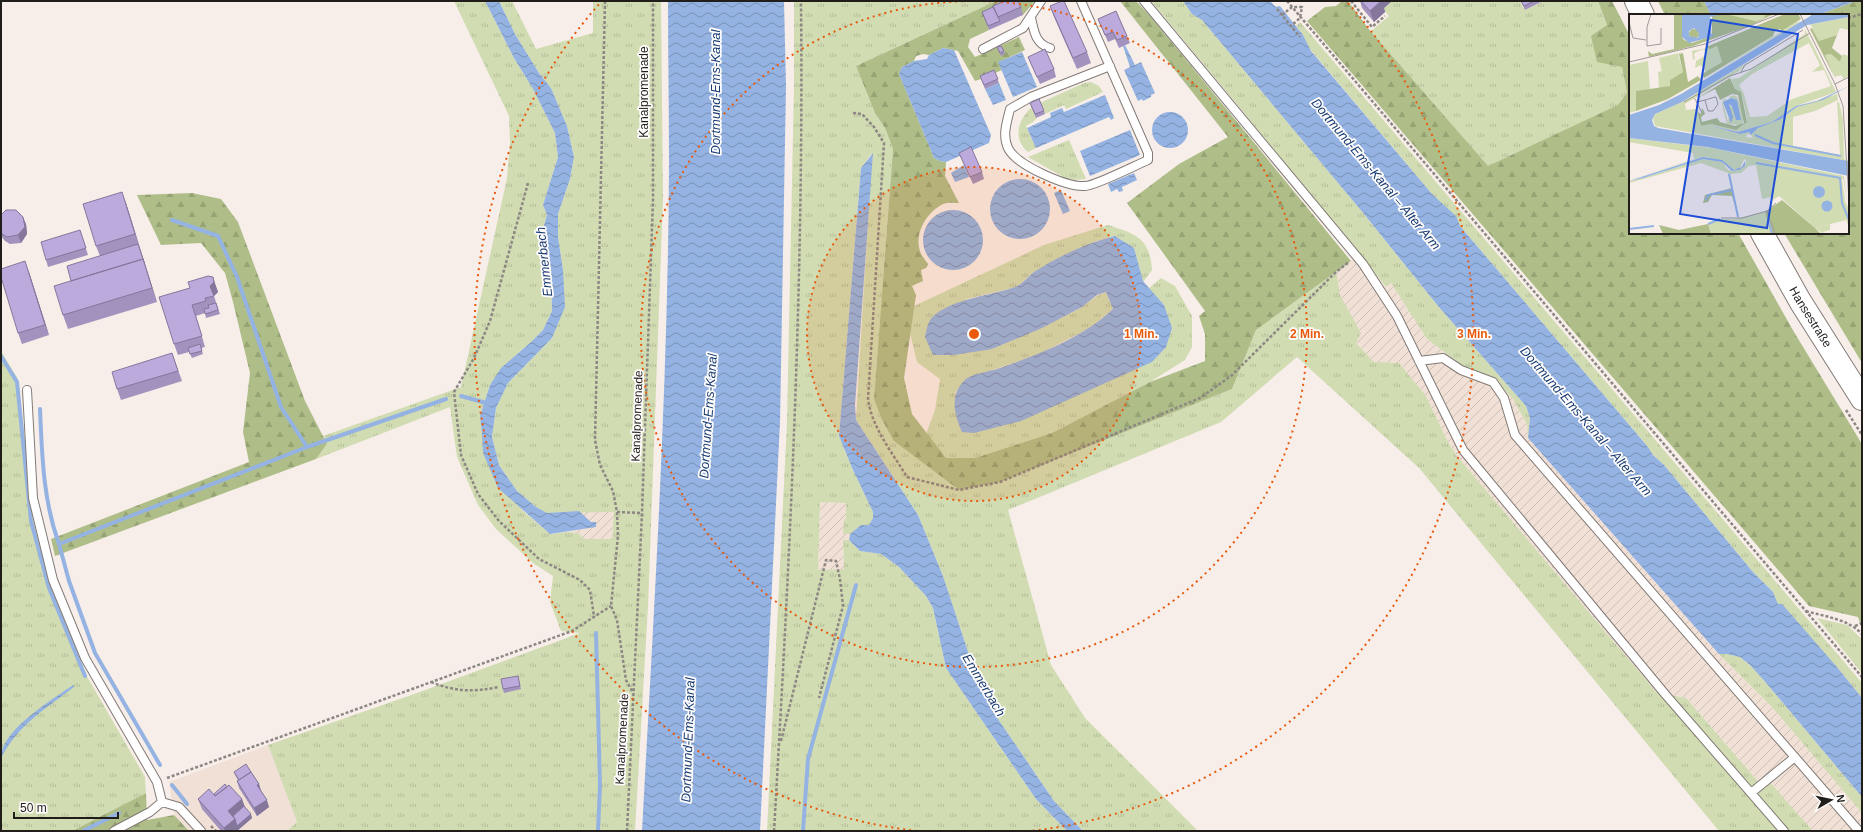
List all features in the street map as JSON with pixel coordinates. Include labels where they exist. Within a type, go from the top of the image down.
[{"type":"main road","points":[[1636,1],[1642,14]]},
{"type":"main road","name":"Hansestraße","points":[[1763,234],[1800,301],[1862,399]]},
{"type":"lane","points":[[983,49],[1016,33],[1028,24],[1041,1]]},
{"type":"lane","points":[[1081,1],[1110,66],[1148,153],[1148,160],[1086,186],[1068,184],[1050,178],[1014,157],[1007,147],[1004,132],[1010,109],[1031,97],[1110,66]]},
{"type":"lane","points":[[1144,1],[1357,257],[1396,316],[1420,361],[1463,450],[1665,694],[1784,831]]},
{"type":"lane","points":[[1031,18],[1036,38],[1043,46],[1050,48]]},
{"type":"lane","points":[[1420,361],[1443,358],[1461,370],[1493,382],[1504,398],[1515,435],[1859,831]]},
{"type":"lane","points":[[27,390],[34,498],[53,580],[85,658],[157,782],[162,802]]},
{"type":"lane","points":[[1751,792],[1795,757]]},
{"type":"lane","points":[[114,831],[150,812],[162,802]]},
{"type":"lane","points":[[162,802],[179,808],[201,831]]},
{"type":"path","points":[[605,1],[595,440],[600,465],[613,491],[617,512],[618,536],[611,606],[617,620],[626,680],[634,694]]},
{"type":"path","name":"Kanalpromenade","points":[[627,831],[642,513],[653,200],[653,1]]},
{"type":"path","points":[[774,831],[779,748],[800,246],[801,1]]},
{"type":"path","points":[[1287,1],[1862,677]]},
{"type":"path","points":[[1351,1],[1372,27],[1385,16]]},
{"type":"path","points":[[1282,15],[1292,7],[1302,7],[1300,18],[1291,26]]},
{"type":"path","points":[[1277,9],[1300,37]]},
{"type":"path","points":[[1849,18],[1862,14]]},
{"type":"path","points":[[853,113],[862,114],[874,127],[884,143],[868,399],[870,412],[876,426],[907,477],[959,490],[1000,482],[1200,398],[1230,376],[1336,272],[1357,257]]},
{"type":"path","points":[[1862,173],[1862,189]]},
{"type":"path","points":[[528,183],[490,321],[474,358],[454,392],[461,455],[478,494],[499,521],[539,559],[580,580],[590,590],[594,616]]},
{"type":"path","points":[[617,512],[642,513]]},
{"type":"path","points":[[779,748],[826,560],[836,562],[840,579],[843,606],[819,698]]},
{"type":"path","points":[[157,782],[572,631],[611,606]]},
{"type":"path","points":[[1806,611],[1848,623],[1855,626],[1862,634]]},
{"type":"path","points":[[1855,626],[1862,623]]},
{"type":"path","points":[[431,682],[447,688],[477,691],[499,688]]},
{"type":"shaded area","points":[[1360,254],[1385,287],[1391,283],[1427,339],[1468,370],[1492,377],[1513,399],[1527,424],[1528,438],[1719,654],[1772,707],[1862,813],[1862,831],[1813,831],[1769,781],[1763,787],[1686,698],[1657,693],[1457,456],[1448,442],[1426,396],[1374,362],[1356,343],[1361,333],[1339,295],[1336,272]]},
{"type":"shaded area","points":[[820,502],[846,503],[844,534],[850,534],[849,540],[843,540],[844,569],[818,570]]},
{"type":"shaded area","points":[[579,511],[614,512],[612,539],[585,539],[578,533],[567,532],[592,527],[591,522]]},
{"type":"shaded area","points":[[268,745],[297,822],[287,831],[189,831],[174,815],[169,782]]},
{"type":"green space","points":[[454,1],[485,1],[555,133],[558,157],[543,205],[547,215],[542,232],[551,268],[552,311],[543,330],[519,352],[490,385],[480,416],[482,434],[522,510],[550,534],[567,532],[578,533],[585,539],[612,539],[614,512],[546,513],[536,507],[517,491],[499,465],[492,437],[496,408],[508,383],[552,338],[563,270],[558,237],[558,214],[570,179],[574,156],[567,126],[551,88],[539,73],[515,34],[499,1],[512,1],[536,49],[593,33],[593,1],[661,1],[663,199],[648,606],[635,831],[287,831],[297,822],[268,745],[417,693],[580,633],[561,631],[550,602],[553,576],[533,563],[496,529],[478,505],[457,457],[450,407],[316,459],[327,444],[323,436],[461,387],[507,178],[510,143],[509,116]]},
{"type":"green space","points":[[794,1],[996,1],[856,66],[875,113],[885,128],[893,149],[874,399],[881,418],[895,441],[959,490],[1000,482],[1232,389],[1256,330],[1336,272],[1340,295],[1361,333],[1356,343],[1374,362],[1399,363],[1426,396],[1448,442],[1457,456],[1657,693],[1686,698],[1763,787],[1769,781],[1813,831],[1719,831],[1419,468],[1297,357],[1221,422],[1008,510],[1051,665],[1085,718],[1198,831],[1083,831],[1054,801],[998,719],[976,676],[943,576],[918,515],[856,420],[872,153],[861,168],[839,436],[873,512],[873,518],[869,525],[861,525],[850,534],[843,534],[844,519],[846,520],[846,503],[820,502],[818,570],[844,569],[843,540],[849,540],[860,551],[881,554],[899,567],[926,596],[933,608],[946,668],[1036,799],[1067,831],[767,831],[787,422],[794,86]]},
{"type":"green space","points":[[996,1],[1035,1],[1023,15],[984,16],[989,30],[970,39],[968,47],[975,57],[1019,37],[1025,50],[999,62],[1002,70],[975,81],[958,51],[943,48],[929,55],[923,54],[916,56],[914,61],[902,67],[899,74],[934,158],[946,162],[945,176],[959,203],[945,203],[937,208],[927,218],[920,230],[920,251],[928,264],[926,268],[921,270],[923,281],[912,286],[916,295],[904,378],[912,414],[946,458],[975,458],[1052,433],[1150,382],[1205,361],[1205,334],[1199,316],[1205,311],[1127,203],[1179,164],[1228,137],[1120,1],[1136,1],[1151,17],[1351,261],[1256,330],[1232,389],[1000,482],[959,490],[894,441],[881,418],[874,399],[893,149],[885,128],[875,113],[856,66]]},
{"type":"green space","points":[[1151,1],[1183,1],[1192,14],[1202,20],[1364,214],[1438,306],[1526,406],[1530,418],[1528,438],[1527,424],[1513,399],[1492,377],[1468,370],[1427,339],[1391,283],[1386,287]]},
{"type":"green space","points":[[1342,1],[1348,1],[1371,32],[1488,166],[1618,105],[1627,93],[1622,67],[1597,62],[1591,36],[1607,25],[1598,1],[1612,1],[1629,34],[1629,234],[1739,234],[1794,332],[1862,444],[1862,629],[1858,617],[1809,606],[1307,21],[1325,7],[1336,6]]},
{"type":"green space","points":[[1392,1],[1520,1],[1525,10],[1543,1],[1598,1],[1622,67],[1627,93],[1618,106],[1488,167],[1370,32],[1389,16],[1383,9]]},
{"type":"green space","points":[[1658,1],[1704,1],[1710,14],[1664,14]]},
{"type":"green space","points":[[1856,1],[1862,1],[1862,363],[1785,234],[1849,234],[1849,14],[1821,14]]},
{"type":"green space","points":[[1300,22],[1862,683],[1862,698],[1837,667],[1778,604],[1773,592],[1753,572],[1664,465],[1653,455],[1648,447],[1460,226],[1455,216],[1432,194],[1309,48],[1303,35],[1296,26]]},
{"type":"green space","points":[[1091,82],[1099,86],[1103,92],[1066,109],[1064,105],[1045,114],[1040,103],[1084,83]]},
{"type":"green space","points":[[1032,107],[1037,118],[1026,126],[1036,148],[1028,152],[1020,141],[1019,129],[1023,117]]},
{"type":"green space","points":[[1069,140],[1086,179],[1072,180],[1065,178],[1028,157]]},
{"type":"green space","points":[[192,193],[221,199],[238,222],[305,401],[327,444],[316,459],[55,556],[51,539],[249,462],[243,432],[250,373],[225,273],[201,243],[161,245],[137,195]]},
{"type":"green space","points":[[1108,225],[1134,235],[1145,244],[1151,259],[1152,270],[1143,282],[1134,248],[1115,236],[1096,241],[1032,273],[1017,287],[966,299],[992,349],[1079,309],[1106,292],[1113,309],[1090,328],[1039,354],[966,379],[954,394],[1164,305],[1148,289],[1161,278],[1175,286],[1192,316],[1192,347],[1185,360],[1150,382],[1052,433],[975,458],[946,458],[926,434],[935,410],[940,379],[917,362],[910,333],[914,306],[1044,245]]},
{"type":"green space","points":[[1,351],[18,379],[33,515],[50,582],[81,666],[145,777],[146,793],[72,831],[1,831]]},
{"type":"green space","points":[[1817,618],[1847,625],[1862,639],[1861,672]]},
{"type":"green space","points":[[1719,654],[1740,657],[1750,665],[1862,797],[1862,813],[1772,707]]},
{"type":"green space","points":[[146,793],[147,820],[174,815],[189,831],[72,831]]},
{"type":"water","points":[[485,1],[499,1],[515,34],[539,73],[551,88],[567,126],[574,157],[570,179],[558,214],[558,237],[563,270],[565,307],[552,338],[508,383],[496,408],[492,437],[499,465],[517,491],[536,507],[547,513],[579,511],[591,522],[596,522],[596,527],[550,534],[498,488],[483,453],[480,416],[490,385],[501,368],[543,330],[552,311],[551,268],[542,232],[547,215],[543,205],[558,157],[555,133]]},
{"type":"water","name":"Dortmund-Ems-Kanal","points":[[668,1],[784,1],[786,86],[780,422],[760,831],[642,831],[660,498],[666,331],[669,164]]},
{"type":"water","name":"Dortmund-Ems-Kanal – Alter Arm","points":[[1183,1],[1270,1],[1276,7],[1280,6],[1303,35],[1311,51],[1432,194],[1456,216],[1460,226],[1648,447],[1653,455],[1664,465],[1753,572],[1773,592],[1778,604],[1782,604],[1862,698],[1862,797],[1750,665],[1740,657],[1719,654],[1528,438],[1530,418],[1526,406],[1438,306],[1364,214],[1202,20],[1192,14]]},
{"type":"water","points":[[1704,1],[1856,1],[1821,14],[1710,14]]},
{"type":"water","points":[[1125,45],[1135,65],[1141,62],[1155,93],[1143,101],[1142,99],[1138,101],[1124,70],[1130,67],[1123,46]]},
{"type":"water","points":[[943,48],[954,50],[991,135],[989,143],[946,162],[934,158],[899,74],[902,67],[914,61],[927,59],[929,55]]},
{"type":"water","points":[[1022,52],[1037,87],[1013,97],[998,62]]},
{"type":"water","points":[[999,83],[1006,100],[993,105],[985,89]]},
{"type":"water","points":[[1105,95],[1114,118],[1111,120],[1109,117],[1036,148],[1027,128],[1051,117],[1050,113],[1062,108],[1064,112]]},
{"type":"water","points":[[1170,112],[1183,117],[1188,130],[1183,143],[1170,148],[1157,143],[1152,130],[1157,117]]},
{"type":"water","points":[[1130,130],[1140,155],[1090,176],[1080,151]]},
{"type":"water","points":[[873,153],[855,405],[856,420],[918,515],[943,576],[976,676],[998,719],[1054,801],[1083,831],[1067,831],[1036,799],[946,668],[933,608],[926,596],[899,567],[881,554],[860,551],[849,540],[850,534],[861,525],[869,525],[873,518],[873,512],[839,436],[861,168]]},
{"type":"water","points":[[964,165],[969,177],[955,182],[951,173]]},
{"type":"water","points":[[1134,173],[1137,180],[1122,187],[1123,191],[1119,192],[1117,189],[1111,192],[1108,184]]},
{"type":"water","points":[[1014,179],[1026,179],[1037,184],[1045,192],[1050,203],[1048,221],[1037,234],[1026,239],[1014,239],[1003,234],[995,226],[990,215],[990,203],[995,192],[1003,184]]},
{"type":"water","points":[[1061,190],[1070,211],[1063,214],[1054,193]]},
{"type":"water","points":[[953,210],[969,215],[974,219],[978,224],[983,240],[978,256],[974,261],[969,265],[953,270],[937,265],[932,261],[928,256],[923,240],[928,224],[932,219],[937,215]]},
{"type":"water","points":[[1115,236],[1134,248],[1143,281],[1164,305],[1172,328],[1166,347],[1152,362],[1021,421],[974,433],[962,432],[955,411],[955,398],[957,391],[966,379],[1015,363],[1060,344],[1088,328],[1113,309],[1106,292],[1097,295],[1082,307],[1042,328],[992,349],[954,355],[933,355],[925,337],[929,322],[935,315],[945,308],[969,299],[1015,287],[1034,272],[1063,255],[1083,246]]},
{"type":"water","points":[[73,685],[74,687],[33,718],[24,727],[8,746],[1,758],[3,747],[18,727],[41,707]]},
{"type":"building","points":[[1005,1],[1018,1],[1021,7],[998,17],[993,6]]},
{"type":"building","points":[[1064,1],[1087,52],[1073,58],[1050,6]]},
{"type":"building","points":[[1361,1],[1381,1],[1370,11]]},
{"type":"building","points":[[1521,1],[1534,1],[1524,6]]},
{"type":"building","points":[[993,7],[1000,21],[988,26],[982,12]]},
{"type":"building","points":[[1116,11],[1127,36],[1117,40],[1113,32],[1105,35],[1098,19]]},
{"type":"building","points":[[1001,46],[1004,51],[1000,53],[997,47]]},
{"type":"building","points":[[1045,49],[1054,69],[1037,77],[1028,57]]},
{"type":"building","points":[[994,70],[998,79],[984,85],[980,76]]},
{"type":"building","points":[[1039,99],[1044,111],[1035,114],[1030,103]]},
{"type":"building","points":[[971,147],[982,172],[970,177],[959,153]]},
{"type":"building","points":[[122,192],[135,234],[96,246],[83,204]]},
{"type":"building","points":[[6,210],[16,210],[23,217],[25,227],[18,235],[7,237],[1,232],[1,215]]},
{"type":"building","points":[[80,230],[86,248],[46,260],[41,242]]},
{"type":"building","points":[[138,244],[143,259],[71,281],[67,266]]},
{"type":"building","points":[[143,259],[152,288],[63,315],[54,286]]},
{"type":"building","points":[[25,261],[45,325],[18,333],[1,277],[1,269]]},
{"type":"building","points":[[208,276],[213,277],[214,282],[210,286],[214,296],[205,298],[206,301],[192,305],[202,336],[174,344],[159,297],[190,288],[188,282]]},
{"type":"building","points":[[216,303],[218,310],[205,314],[204,309],[209,308],[208,305]]},
{"type":"building","points":[[200,344],[202,351],[190,354],[188,348]]},
{"type":"building","points":[[172,353],[178,371],[117,389],[112,372]]},
{"type":"building","points":[[518,676],[520,686],[503,689],[501,679]]},
{"type":"building","points":[[246,764],[251,772],[239,780],[234,772]]},
{"type":"building","points":[[251,772],[259,784],[257,785],[267,800],[254,808],[237,781]]},
{"type":"building","points":[[225,784],[227,787],[215,796],[214,794]]},
{"type":"building","points":[[229,785],[242,799],[228,811],[235,819],[224,828],[198,799],[209,789],[215,796]]},
{"type":"building","points":[[244,806],[251,814],[237,826],[233,816]]},
{"type":"waterway","points":[[172,220],[218,236],[237,277],[281,407],[307,447]]},
{"type":"waterway","points":[[1,356],[17,382],[31,521],[49,588],[85,676]]},
{"type":"waterway","points":[[461,396],[490,404]]},
{"type":"waterway","points":[[40,409],[46,494],[59,544],[307,447],[446,399]]},
{"type":"waterway","points":[[59,544],[69,581],[95,653],[160,765]]},
{"type":"waterway","points":[[803,831],[808,759],[856,585]]},
{"type":"waterway","points":[[596,633],[600,785],[598,831]]},
{"type":"waterway","points":[[172,785],[187,804]]},
{"type":"waterway","points":[[83,831],[119,813]]},
{"type":"water label","name":"Emmerbach","points":[[544,262]]},
{"type":"water label","name":"Emmerbach","points":[[984,685]]}]
